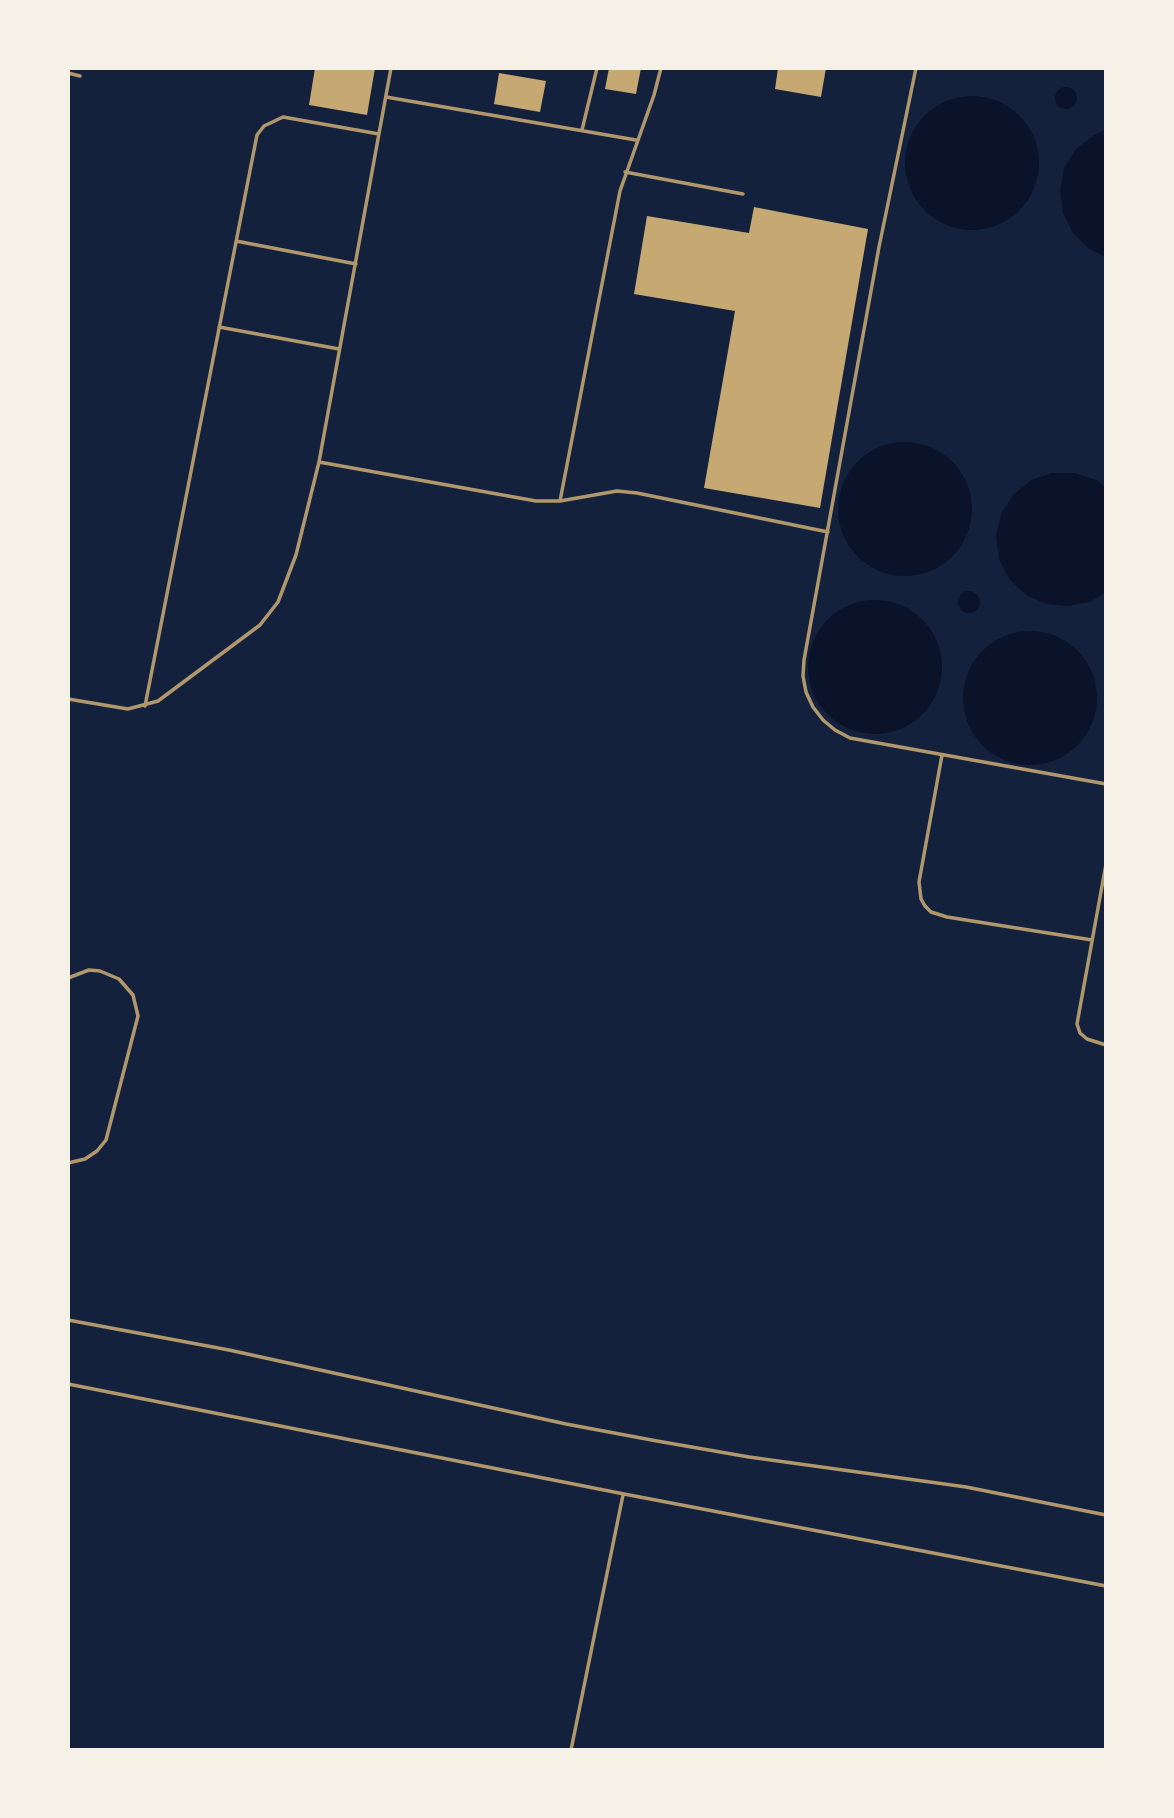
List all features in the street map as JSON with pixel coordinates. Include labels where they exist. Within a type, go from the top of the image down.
[{"type":"lane","points":[[68,699],[128,709],[145,706],[170,694],[248,635],[270,614],[285,588],[319,462],[391,68]]},
{"type":"lane","points":[[582,130],[597,68]]},
{"type":"lane","points":[[560,501],[625,172],[650,107],[661,68]]},
{"type":"lane","points":[[916,68],[879,247],[804,660],[806,692],[813,707],[829,725],[850,738],[1106,784]]},
{"type":"lane","points":[[68,73],[80,75]]},
{"type":"lane","points":[[386,97],[636,140]]},
{"type":"lane","points":[[145,706],[257,135],[272,120],[283,117],[379,134]]},
{"type":"lane","points":[[625,172],[743,194]]},
{"type":"lane","points":[[236,241],[356,264]]},
{"type":"lane","points":[[219,327],[339,349]]},
{"type":"lane","points":[[319,462],[536,501],[560,501],[617,491],[828,532]]},
{"type":"lane","points":[[942,755],[919,882],[921,899],[925,906],[939,916],[1092,940]]},
{"type":"lane","points":[[1106,864],[1077,1024],[1080,1033],[1087,1040],[1106,1045]]},
{"type":"lane","points":[[68,978],[89,970],[100,971],[120,979],[133,995],[138,1016],[106,1140],[97,1151],[85,1159],[68,1163]]},
{"type":"lane","points":[[68,1320],[229,1350],[566,1424],[749,1457],[966,1487],[1106,1515]]},
{"type":"lane","points":[[68,1384],[1106,1586]]},
{"type":"lane","points":[[571,1750],[624,1494]]},
{"type":"water","points":[[1066,87],[1076,94],[1077,98],[1070,108],[1066,109],[1056,102],[1055,98],[1062,88]]},
{"type":"water","points":[[972,96],[998,101],[1019,116],[1034,137],[1039,163],[1034,189],[1019,210],[998,225],[972,230],[946,225],[925,210],[910,189],[905,163],[910,137],[925,116],[946,101]]},
{"type":"water","points":[[1106,130],[1106,257],[1089,249],[1073,233],[1063,213],[1060,190],[1064,168],[1076,149],[1094,135]]},
{"type":"water","points":[[905,442],[931,447],[952,462],[967,483],[972,509],[967,535],[952,556],[931,571],[905,576],[879,571],[858,556],[843,535],[838,509],[843,483],[858,462],[879,447]]},
{"type":"water","points":[[1052,473],[1075,473],[1096,480],[1106,487],[1106,592],[1090,602],[1068,606],[1046,604],[1026,595],[1009,579],[999,559],[996,536],[1001,514],[1013,495],[1031,480]]},
{"type":"water","points":[[969,591],[979,598],[980,602],[973,612],[969,613],[959,606],[958,602],[965,592]]},
{"type":"water","points":[[875,600],[901,605],[922,620],[937,641],[942,667],[937,693],[922,714],[901,729],[875,734],[849,729],[828,714],[813,693],[808,667],[813,641],[828,620],[849,605]]},
{"type":"water","points":[[1030,631],[1056,636],[1077,651],[1092,672],[1097,698],[1092,724],[1077,745],[1056,760],[1030,765],[1004,760],[983,745],[968,724],[963,698],[968,672],[983,651],[1004,636]]},
{"type":"building","points":[[315,68],[375,68],[367,115],[309,105]]},
{"type":"building","points":[[609,68],[641,68],[636,94],[605,89]]},
{"type":"building","points":[[778,68],[826,68],[821,97],[775,89]]},
{"type":"building","points":[[499,73],[546,81],[540,112],[494,104]]},
{"type":"building","points":[[754,207],[868,229],[820,508],[704,488],[735,311],[634,294],[647,216],[749,233]]}]
